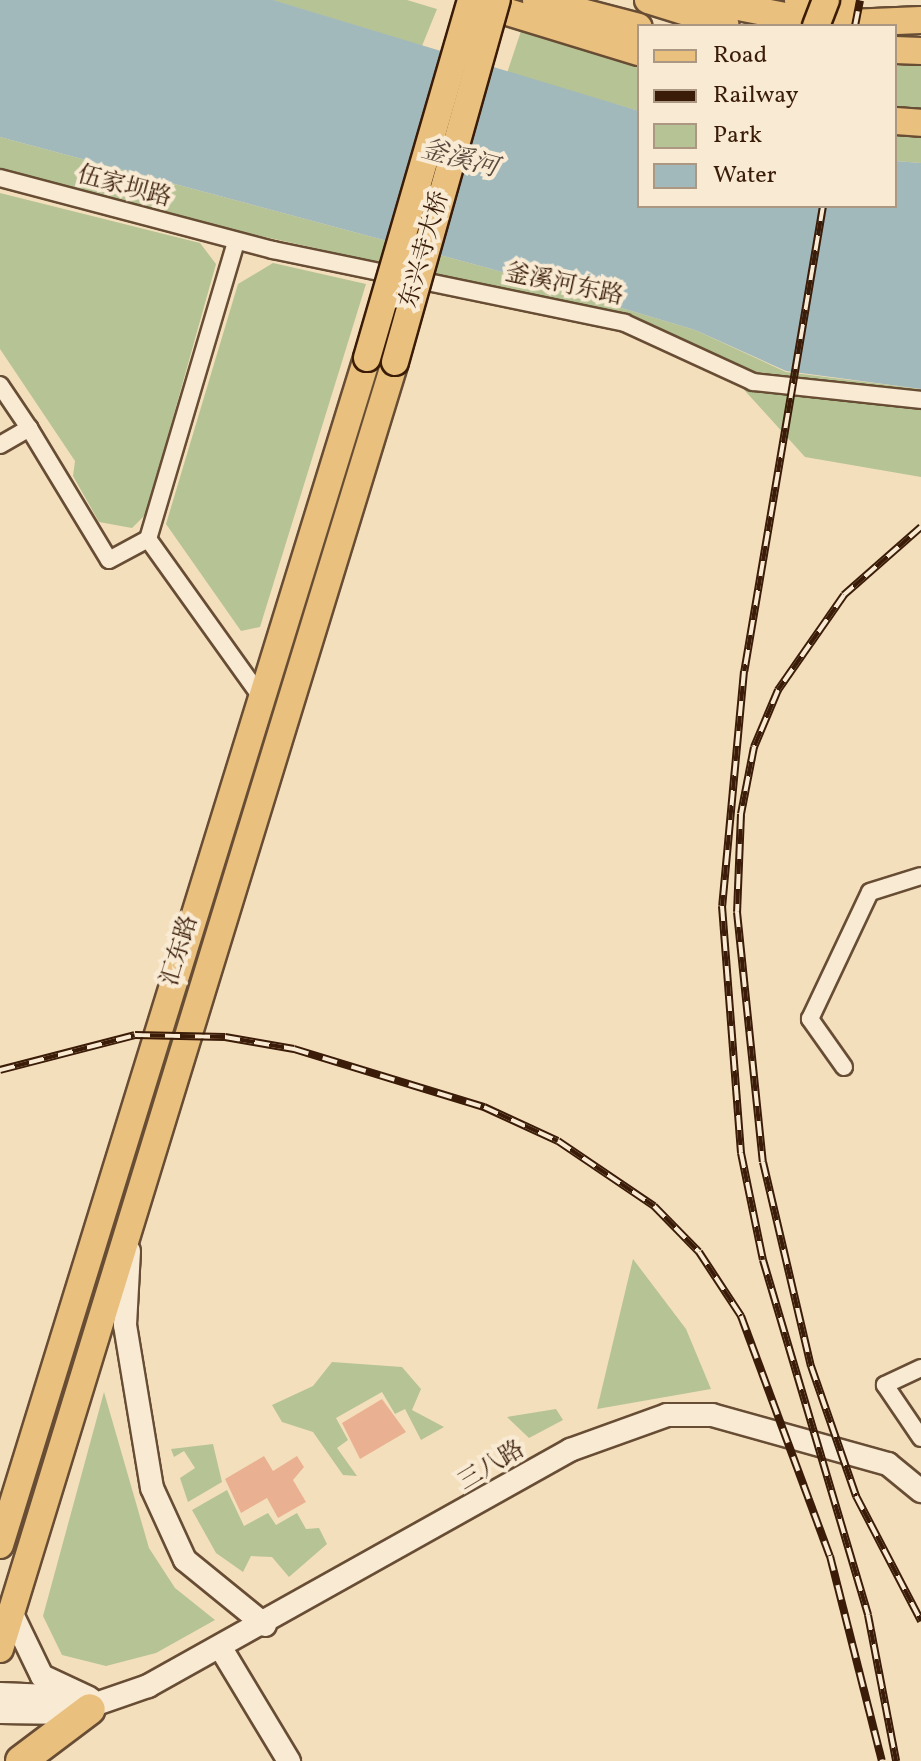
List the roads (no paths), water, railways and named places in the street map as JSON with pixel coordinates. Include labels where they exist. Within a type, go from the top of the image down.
[{"type":"highway","points":[[21,1761],[96,1703]]},
{"type":"main road","points":[[476,7],[508,0]]},
{"type":"main road","points":[[536,0],[637,26]]},
{"type":"main road","points":[[648,0],[726,24]]},
{"type":"main road","points":[[703,0],[921,20]]},
{"type":"main road","points":[[798,0],[821,11],[921,7]]},
{"type":"main road","points":[[476,7],[637,51]]},
{"type":"main road","name":"东兴寺大桥","points":[[367,358],[476,7]]},
{"type":"main road","name":"东兴寺大桥","points":[[395,362],[476,7]]},
{"type":"main road","points":[[897,50],[921,51]]},
{"type":"main road","points":[[897,121],[921,123]]},
{"type":"main road","name":"汇东路","points":[[0,1545],[367,358]]},
{"type":"main road","name":"汇东路","points":[[0,1649],[130,1217],[395,362]]},
{"type":"main road","points":[[130,1217],[125,1325],[152,1488],[185,1560],[265,1625]]},
{"type":"main road","name":"三八路","points":[[0,1712],[96,1703],[222,1650],[570,1450],[667,1415],[712,1415],[888,1464],[921,1491]]},
{"type":"main road","points":[[11,1612],[42,1676],[96,1703]]},
{"type":"main road","points":[[222,1650],[289,1761]]},
{"type":"main road","name":"三八路","points":[[0,1694],[96,1703]]},
{"type":"street","name":"伍家坝路","points":[[0,178],[236,242]]},
{"type":"street","name":"釜溪河东路","points":[[236,242],[625,323],[753,382],[921,400]]},
{"type":"street","points":[[0,385],[109,560],[148,539],[236,242]]},
{"type":"street","points":[[0,445],[29,428]]},
{"type":"street","points":[[148,539],[259,700],[289,708]]},
{"type":"street","points":[[844,1067],[810,1019],[870,892],[921,876]]},
{"type":"street","points":[[921,1368],[885,1385],[921,1438]]},
{"type":"water","name":"釜溪河","points":[[0,0],[273,0],[637,110],[637,208],[897,208],[897,161],[921,163],[921,389],[786,371],[695,330],[488,268],[0,137]]},
{"type":"railway","points":[[855,24],[860,0]]},
{"type":"railway","points":[[823,208],[744,671],[722,906],[741,1153],[763,1260],[868,1615],[896,1761]]},
{"type":"railway","points":[[921,527],[844,595],[778,690],[754,747],[741,814],[737,912],[763,1162],[811,1366],[856,1496],[921,1621]]},
{"type":"railway","points":[[0,1070],[135,1035],[225,1037],[294,1049],[484,1107],[558,1141],[654,1206],[699,1252],[741,1316],[830,1556],[882,1761]]}]
